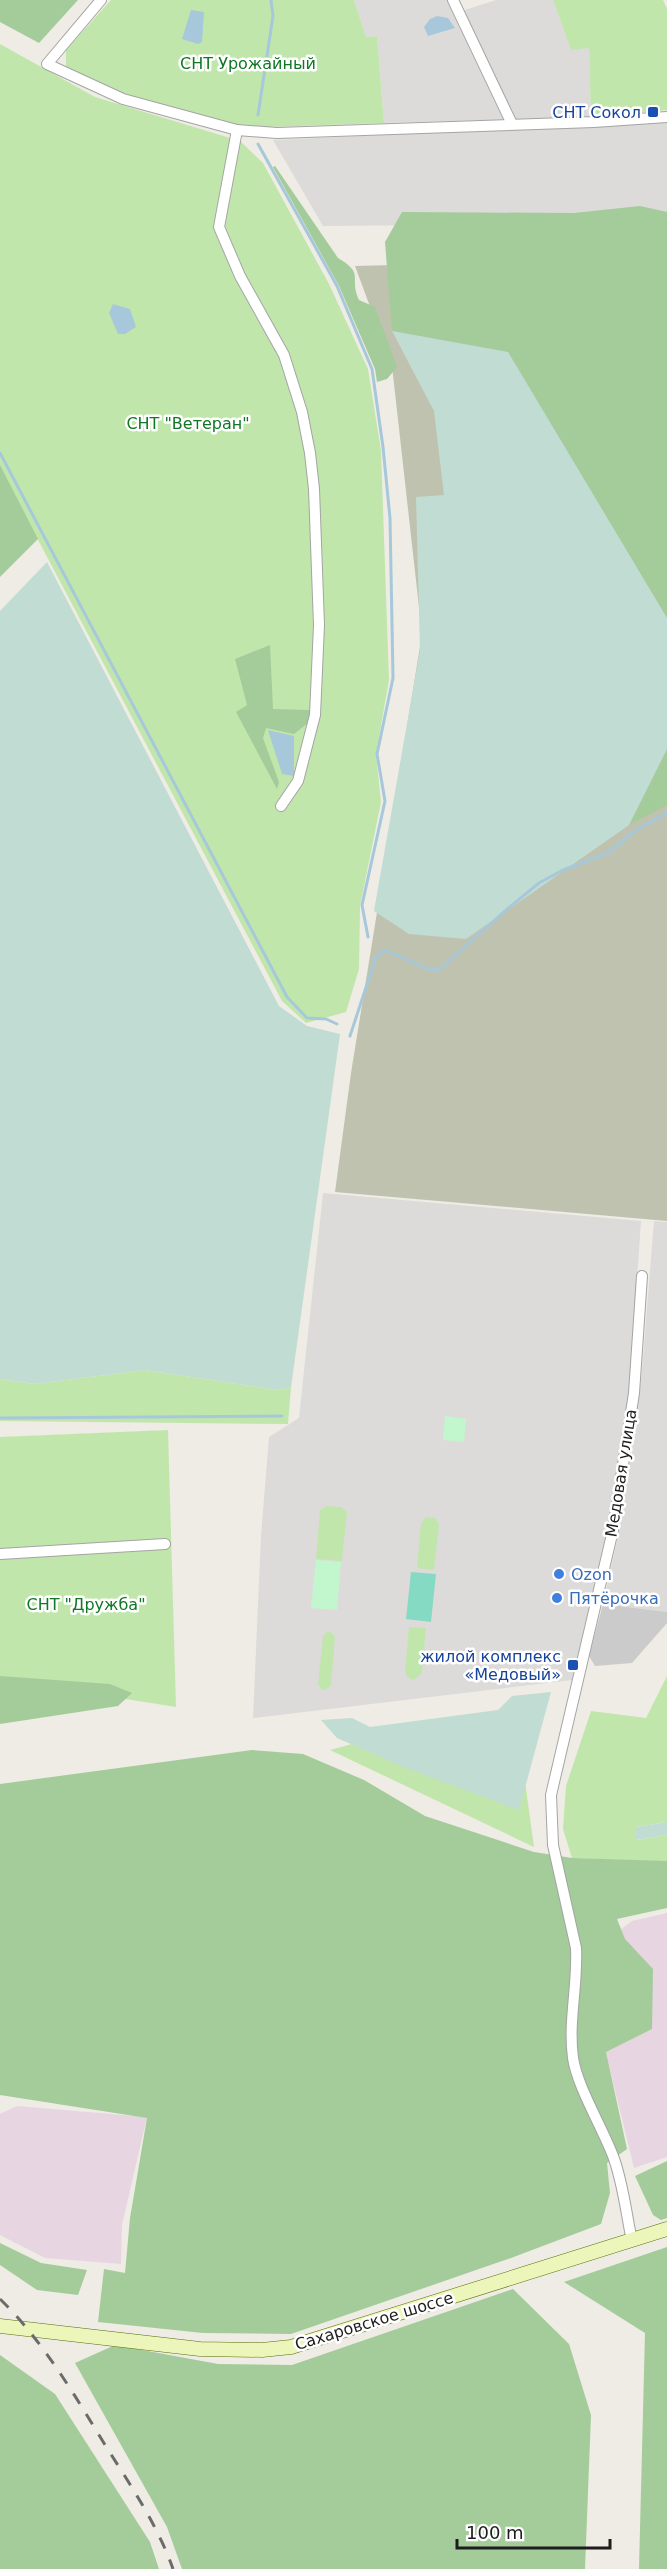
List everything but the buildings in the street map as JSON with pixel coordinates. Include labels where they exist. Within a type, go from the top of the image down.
[{"type":"main road","name":"Сахаровское шоссе","points":[[0,2326],[200,2349],[284,2348],[305,2344],[667,2229]]},
{"type":"street","points":[[101,0],[46,64],[123,99],[237,130],[277,133],[667,117]]},
{"type":"street","points":[[453,0],[512,124]]},
{"type":"street","points":[[237,130],[219,227],[240,276],[284,355],[302,412],[314,489],[320,625],[315,715],[298,781],[280,806]]},
{"type":"street","name":"Медовая улица","points":[[632,2241],[614,2158],[578,2077],[573,2060],[572,2015],[577,1965],[576,1948],[555,1854],[550,1819],[555,1772],[600,1588],[621,1482],[634,1393],[642,1276]]},
{"type":"street","points":[[0,1554],[165,1544]]},
{"type":"shaded area","points":[[354,0],[447,0],[455,13],[496,0],[553,0],[571,50],[589,47],[591,117],[384,123],[377,36],[366,37]]},
{"type":"shaded area","points":[[191,10],[204,12],[202,42],[198,44],[182,39]]},
{"type":"shaded area","points":[[437,16],[448,18],[455,28],[428,36],[424,27],[430,19]]},
{"type":"shaded area","points":[[667,122],[667,223],[323,226],[273,140]]},
{"type":"shaded area","points":[[545,261],[667,495],[667,1221],[335,1192],[351,1073],[422,634],[392,366],[355,266]]},
{"type":"shaded area","points":[[113,304],[130,309],[136,327],[125,334],[118,334],[109,313]]},
{"type":"shaded area","points":[[392,331],[508,352],[667,618],[667,749],[629,825],[466,939],[409,934],[374,911],[420,650],[416,497],[444,495],[434,411]]},
{"type":"shaded area","points":[[47,562],[279,1006],[307,1026],[340,1034],[291,1387],[278,1390],[145,1370],[34,1384],[0,1379],[0,611]]},
{"type":"shaded area","points":[[268,730],[294,736],[294,776],[282,774]]},
{"type":"shaded area","points":[[323,1193],[641,1221],[630,1382],[616,1476],[604,1549],[572,1680],[253,1718],[261,1536],[269,1437],[299,1418]]},
{"type":"shaded area","points":[[654,1221],[667,1222],[667,1612],[603,1604],[619,1531],[641,1383]]},
{"type":"shaded area","points":[[603,1604],[667,1612],[667,1623],[632,1663],[595,1666],[589,1656]]},
{"type":"shaded area","points":[[551,1692],[519,1810],[406,1768],[337,1738],[321,1720],[352,1718],[370,1727],[498,1710],[512,1696]]},
{"type":"shaded area","points":[[667,1822],[667,1835],[636,1840],[636,1827]]},
{"type":"shaded area","points":[[667,1913],[667,2157],[634,2168],[604,2045],[602,1943],[632,1921]]},
{"type":"shaded area","points":[[17,2106],[147,2117],[122,2225],[121,2264],[45,2258],[0,2235],[0,2114]]},
{"type":"green space","points":[[0,0],[78,0],[39,43],[0,22]]},
{"type":"green space","name":"СНТ Урожайный","points":[[111,0],[354,0],[366,37],[377,36],[384,123],[242,128],[124,97],[66,69],[66,50]]},
{"type":"green space","points":[[553,0],[663,0],[667,9],[667,110],[591,117],[589,48],[571,50]]},
{"type":"green space","name":"СНТ \"Ветеран\"","points":[[0,44],[95,97],[240,141],[263,163],[329,284],[368,369],[381,451],[389,680],[376,754],[381,802],[360,906],[359,969],[346,1012],[306,1023],[282,1001],[0,468]]},
{"type":"green space","points":[[275,166],[338,258],[352,268],[359,300],[375,307],[397,367],[387,379],[377,382],[375,369],[339,286],[273,167]]},
{"type":"green space","points":[[640,206],[667,212],[667,618],[508,352],[392,331],[385,242],[402,212],[574,213]]},
{"type":"green space","points":[[0,465],[38,539],[0,577]]},
{"type":"green space","points":[[270,645],[273,709],[310,710],[308,723],[294,734],[266,728],[263,738],[279,782],[277,789],[236,712],[247,705],[235,659]]},
{"type":"green space","points":[[667,749],[667,805],[629,825]]},
{"type":"green space","points":[[145,1370],[278,1390],[291,1387],[288,1424],[0,1421],[0,1379],[34,1384]]},
{"type":"green space","points":[[445,1416],[466,1419],[464,1442],[443,1440]]},
{"type":"green space","name":"СНТ \"Дружба\"","points":[[168,1430],[176,1707],[0,1679],[0,1437]]},
{"type":"green space","points":[[327,1506],[341,1507],[347,1512],[342,1561],[316,1559],[320,1510]]},
{"type":"green space","points":[[426,1517],[435,1518],[439,1525],[434,1570],[417,1568],[421,1523]]},
{"type":"green space","points":[[316,1560],[341,1562],[337,1610],[311,1608]]},
{"type":"green space","points":[[411,1572],[436,1574],[431,1622],[406,1619]]},
{"type":"green space","points":[[409,1627],[426,1628],[422,1673],[414,1680],[407,1677],[405,1671]]},
{"type":"green space","points":[[331,1632],[335,1637],[331,1685],[325,1690],[321,1689],[318,1684],[323,1636]]},
{"type":"green space","points":[[0,1676],[110,1684],[132,1693],[118,1706],[0,1724]]},
{"type":"green space","points":[[667,1676],[667,1822],[636,1827],[637,1840],[667,1835],[667,1862],[572,1858],[563,1829],[566,1786],[591,1711],[646,1718]]},
{"type":"green space","points":[[517,1723],[534,1847],[330,1750],[388,1734]]},
{"type":"green space","points":[[252,1750],[303,1754],[364,1780],[425,1816],[534,1852],[572,1858],[667,1861],[667,1908],[617,1919],[625,1939],[653,1969],[652,2029],[606,2052],[627,2149],[607,2163],[610,2193],[601,2224],[511,2258],[291,2334],[203,2333],[98,2322],[104,2269],[125,2273],[130,2218],[147,2118],[0,2095],[0,1784]]},
{"type":"green space","points":[[667,2161],[667,2218],[661,2220],[653,2215],[635,2176]]},
{"type":"green space","points":[[0,2243],[41,2263],[87,2270],[78,2295],[37,2290],[0,2265]]},
{"type":"green space","points":[[667,2247],[667,2569],[639,2569],[645,2333],[564,2282]]},
{"type":"green space","points":[[513,2289],[569,2344],[591,2415],[585,2569],[182,2569],[167,2527],[75,2363],[115,2345],[218,2364],[292,2365]]},
{"type":"green space","points":[[0,2355],[55,2394],[150,2542],[159,2569],[0,2569]]},
{"type":"waterway","points":[[258,115],[273,16],[271,0]]},
{"type":"waterway","points":[[258,144],[337,286],[372,369],[383,447],[390,518],[393,678],[377,754],[385,801],[362,905],[368,937]]},
{"type":"waterway","points":[[0,453],[287,997],[307,1018],[326,1019],[337,1024]]},
{"type":"waterway","points":[[350,1036],[376,957],[385,950],[428,969],[439,970],[539,883],[563,870],[608,853],[636,830],[667,813]]},
{"type":"waterway","points":[[0,1418],[282,1416]]},
{"type":"railway","points":[[0,2299],[31,2333],[71,2389],[143,2507],[160,2537],[173,2569]]},
{"type":"place","name":"СНТ Сокол","points":[[653,112]]},
{"type":"place","name":"Ozon","points":[[559,1574]]},
{"type":"place","name":"Пятёрочка","points":[[557,1598]]},
{"type":"place","name":"жилой комплекс «Медовый»","points":[[573,1665]]}]
